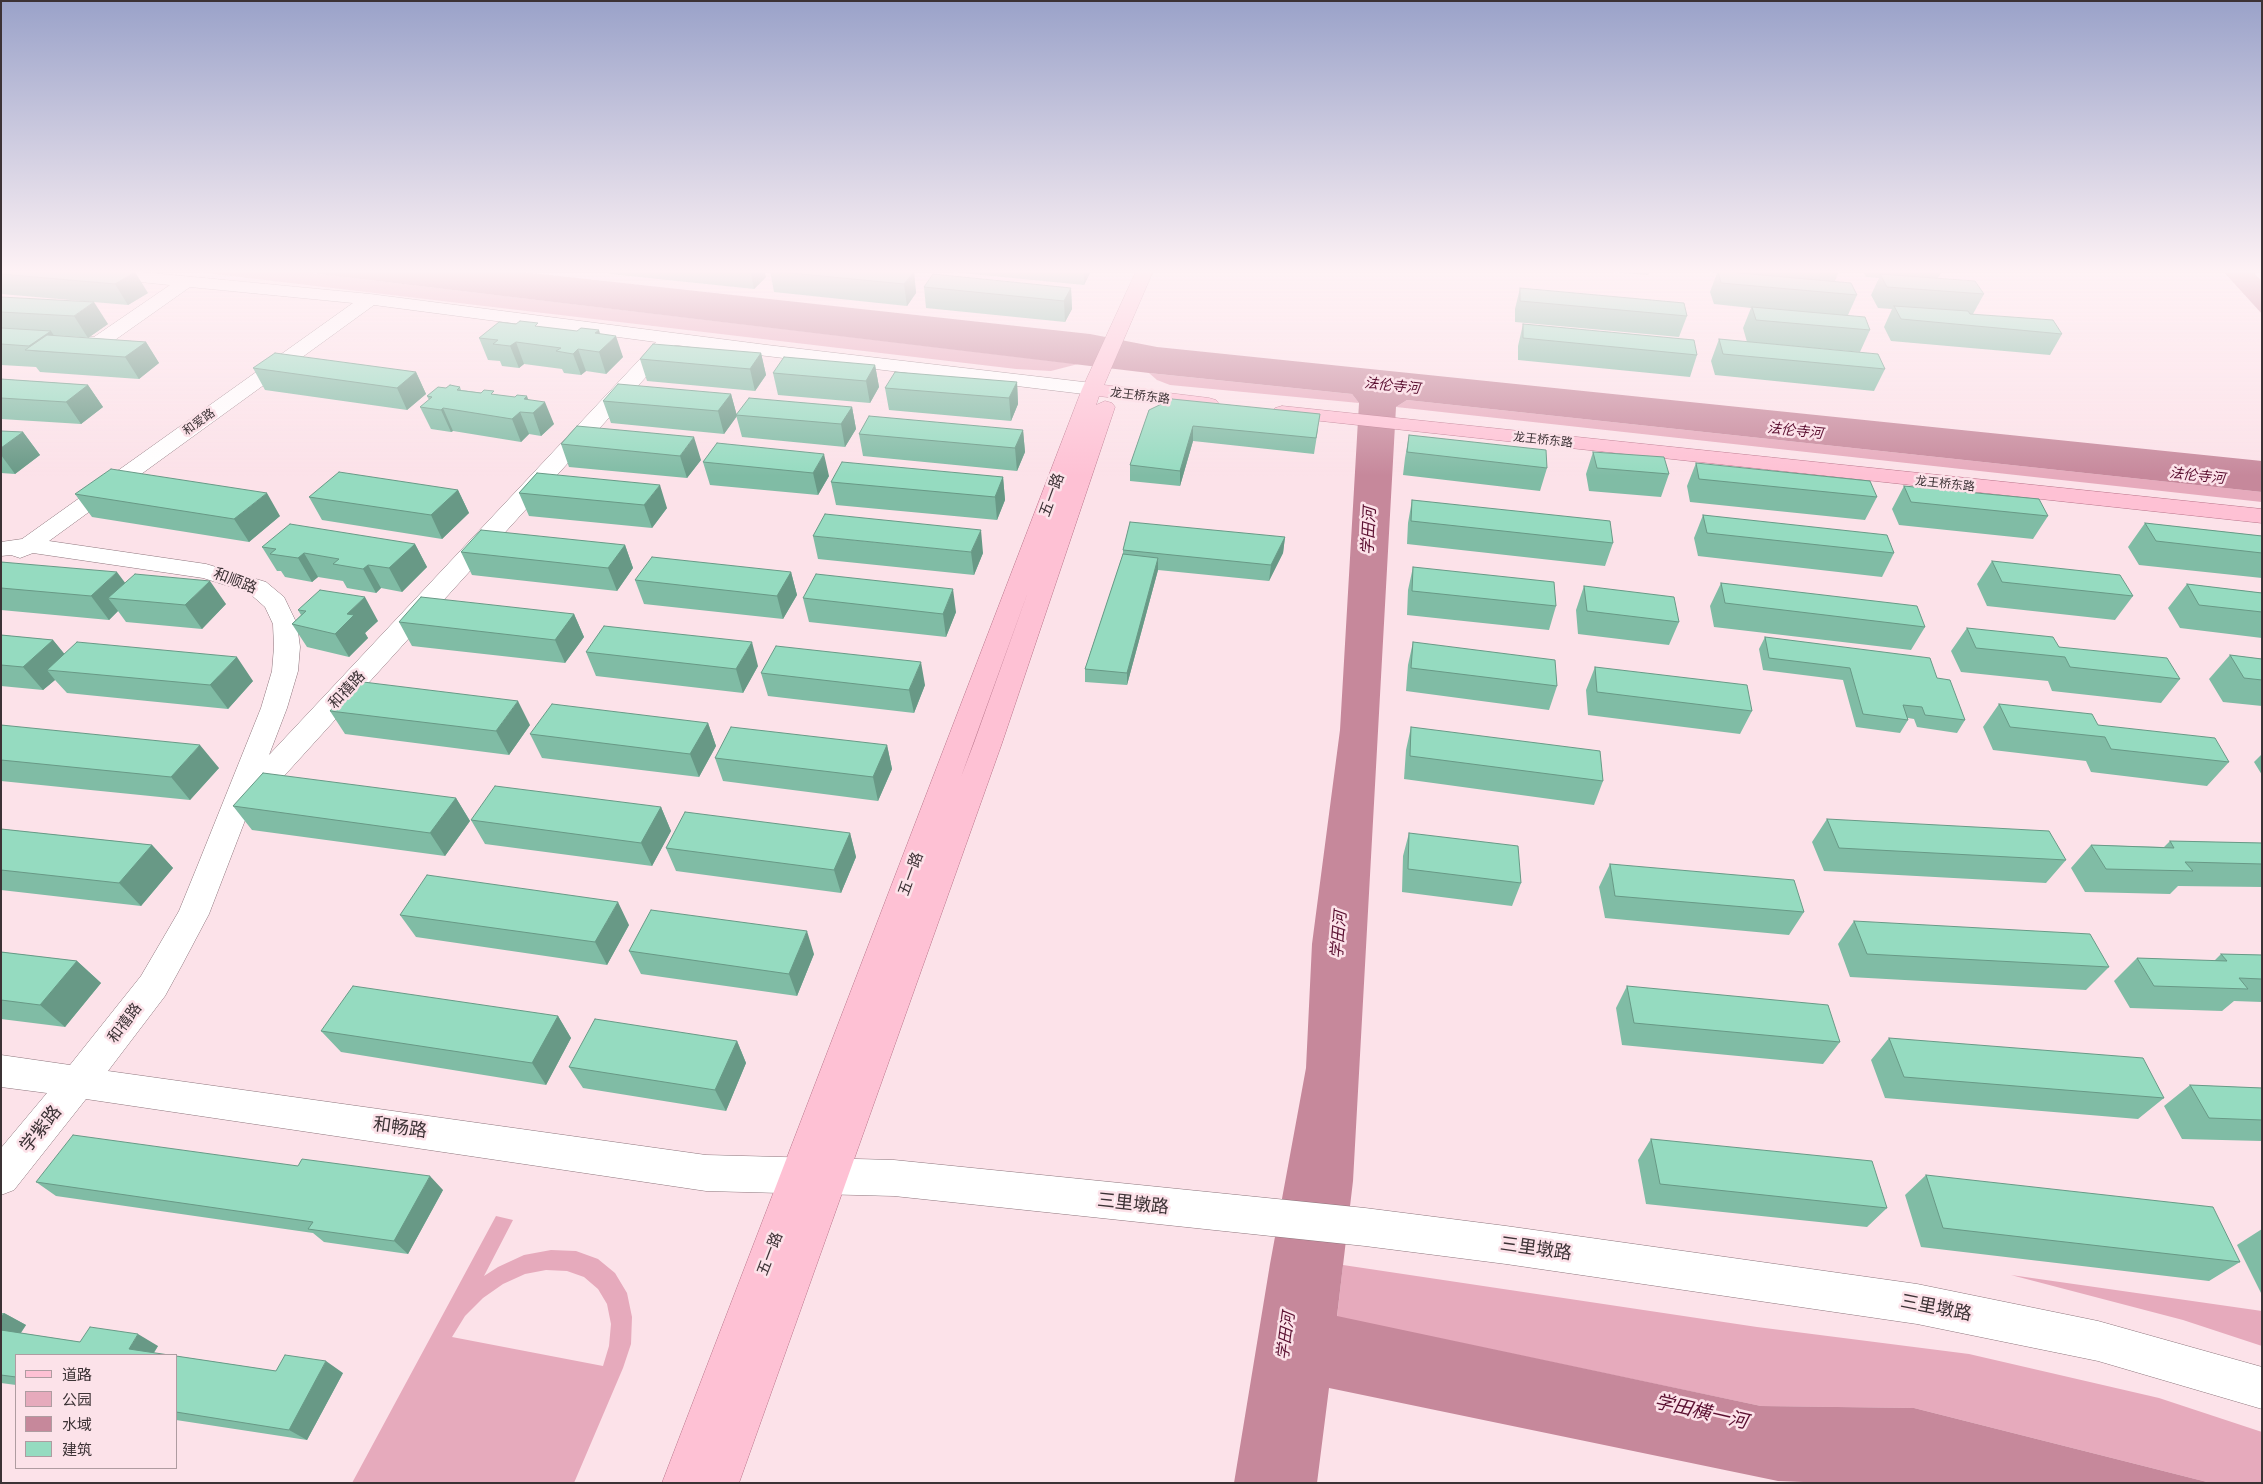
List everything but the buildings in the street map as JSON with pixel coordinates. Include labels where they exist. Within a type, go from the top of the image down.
[{"type":"main road","name":"五一路","points":[[684,1483],[814,1175],[988,743],[1105,380],[1122,339]]},
{"type":"main road","name":"龙王桥东路","points":[[1105,380],[1228,406]]},
{"type":"main road","name":"龙王桥东路","points":[[1267,410],[2258,516]]},
{"type":"main road","name":"五一路","points":[[717,1483],[814,1175]]},
{"type":"street","points":[[18,338],[98,344],[106,338]]},
{"type":"street","name":"和爱路","points":[[1,564],[315,338]]},
{"type":"street","name":"和禧路","points":[[80,1081],[129,1020],[153,986],[193,914],[232,814],[671,338]]},
{"type":"street","name":"龙王桥东路","points":[[673,338],[767,351],[1105,380]]},
{"type":"street","points":[[1,549],[28,545]]},
{"type":"street","name":"和顺路","points":[[28,545],[206,571],[257,587],[275,603],[286,624],[288,647],[285,671],[232,814]]},
{"type":"street","name":"和畅路","points":[[1,1071],[706,1173],[814,1175]]},
{"type":"street","name":"学紫路","points":[[1,1177],[80,1081]]},
{"type":"street","name":"三里墩路","points":[[814,1175],[894,1178],[1365,1227],[1506,1245],[1917,1304],[2098,1340],[2262,1388]]},
{"type":"green space","points":[[756,338],[861,338],[1078,364],[1051,371],[1016,369]]},
{"type":"green space","points":[[1149,373],[1352,394],[1359,403],[1170,385],[1157,380]]},
{"type":"green space","points":[[1407,400],[2262,492],[2262,502],[1396,407]]},
{"type":"green space","points":[[496,1216],[513,1220],[484,1276],[524,1255],[551,1250],[576,1251],[598,1259],[615,1273],[627,1293],[632,1317],[631,1344],[623,1368],[574,1483],[352,1483]],"holes":[[[546,1270],[567,1271],[584,1277],[598,1289],[607,1304],[611,1324],[609,1346],[603,1366],[452,1337],[465,1316],[483,1298],[503,1284],[525,1274]]]},
{"type":"green space","points":[[1343,1265],[1757,1327],[1969,1354],[2159,1398],[2262,1432],[2262,1483],[2211,1483],[1914,1408],[1761,1406],[1337,1317]]},
{"type":"green space","points":[[2011,1275],[2262,1311],[2262,1346],[2183,1320]]},
{"type":"water","points":[[858,338],[1112,338],[1157,347],[2262,461],[2262,492],[1407,400],[1396,407],[1353,1181],[1337,1316],[1761,1406],[1914,1408],[2211,1483],[1829,1483],[1778,1481],[1329,1388],[1317,1483],[1234,1483],[1270,1264],[1306,1068],[1312,944],[1340,730],[1359,403],[1352,394],[1149,373]]},
{"type":"water label","name":"法伦寺河","points":[[1392,386]]},
{"type":"water label","name":"法伦寺河","points":[[1795,431]]},
{"type":"water label","name":"法伦寺河","points":[[2197,476]]},
{"type":"water label","name":"学田河","points":[[1369,531]]},
{"type":"water label","name":"学田河","points":[[1339,935]]},
{"type":"water label","name":"学田河","points":[[1286,1336]]},
{"type":"water label","name":"学田横一河","points":[[1701,1412]]}]
